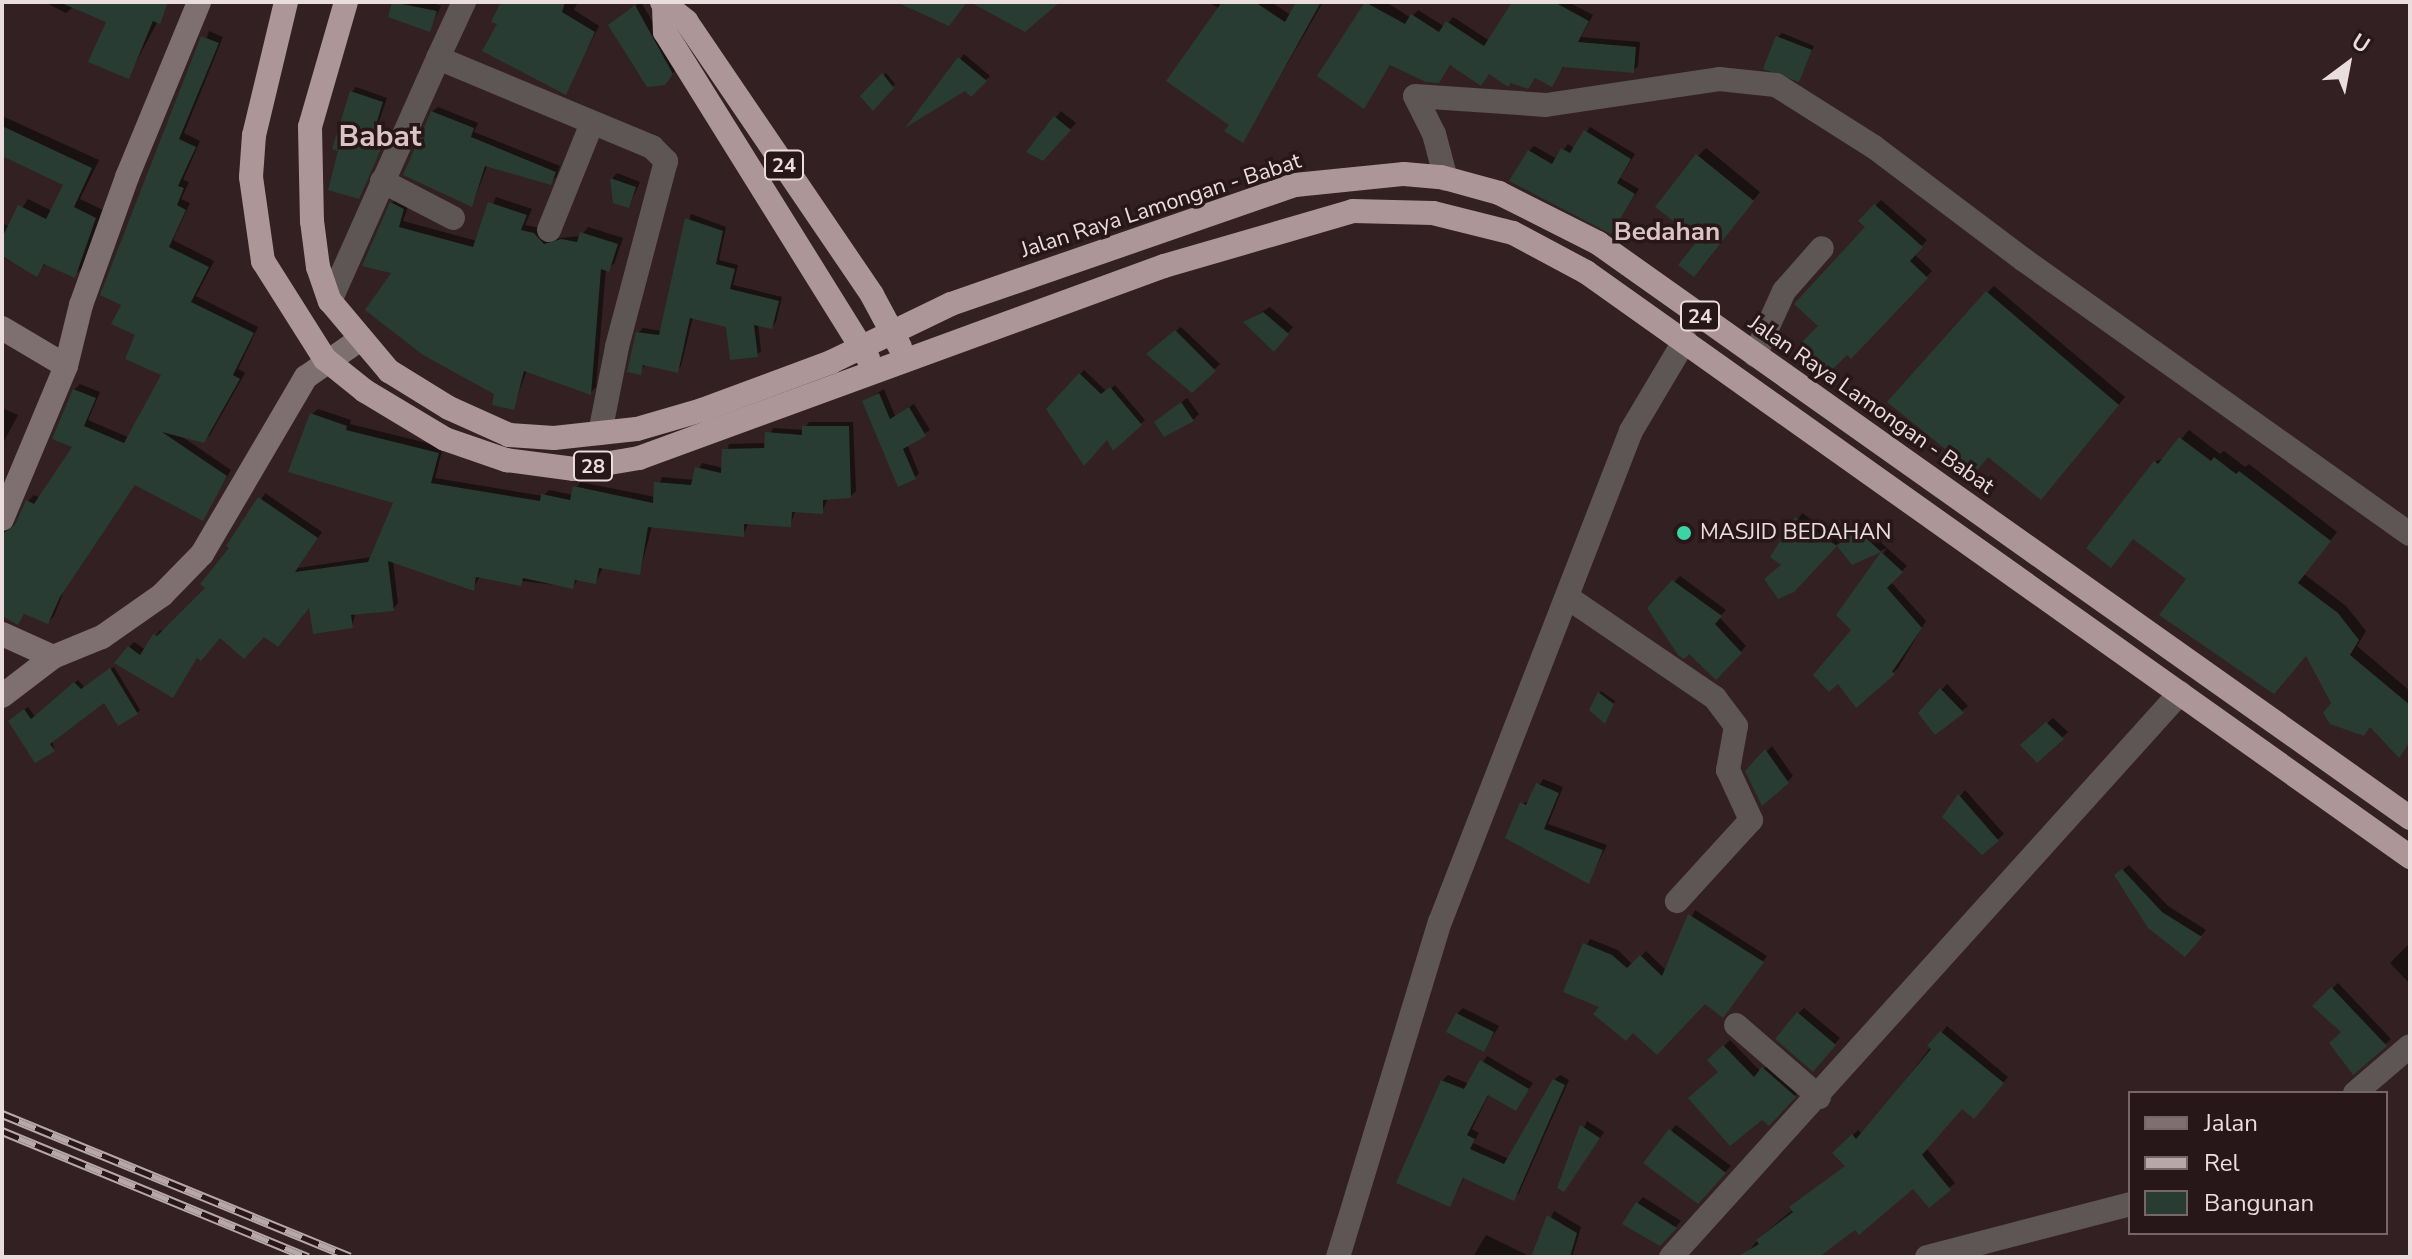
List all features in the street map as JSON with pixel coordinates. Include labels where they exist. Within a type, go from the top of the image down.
[{"type":"highway","name":"28","points":[[286,2],[254,135],[251,177],[263,261],[325,359],[365,391],[445,439],[506,460],[574,469],[667,449],[873,372]]},
{"type":"highway","name":"28","points":[[346,2],[310,127],[312,221],[318,267],[330,301],[359,340],[389,371],[449,408],[509,435],[554,438],[600,433],[702,410],[895,332]]},
{"type":"highway","name":"24","points":[[663,4],[686,21],[895,332]]},
{"type":"highway","name":"24","points":[[663,4],[665,32],[863,345],[873,372],[1164,266],[1330,216],[1374,209],[1433,213],[1513,233],[1586,272],[1685,340],[2410,857]]},
{"type":"highway","name":"Jalan Raya Lamongan - Babat","points":[[895,332],[951,304],[1295,185],[1404,174],[1446,179],[1499,193],[1598,243],[2410,818]]},
{"type":"highway","points":[[895,332],[905,359]]},
{"type":"street","points":[[2,519],[66,366],[81,305],[127,177],[199,2]]},
{"type":"street","points":[[330,301],[464,2]]},
{"type":"street","points":[[438,58],[652,147],[666,161],[600,433]]},
{"type":"street","points":[[1446,179],[1434,134],[1415,96],[1546,105],[1719,79],[1776,85],[1874,147],[2163,360],[2410,534]]},
{"type":"street","points":[[549,230],[592,123]]},
{"type":"street","points":[[382,181],[453,218]]},
{"type":"street","points":[[1755,355],[1784,291],[1822,248]]},
{"type":"street","points":[[2,328],[66,366]]},
{"type":"street","points":[[2,696],[53,657],[129,620],[202,554],[306,377],[325,359],[359,340]]},
{"type":"street","points":[[1338,1257],[1440,922],[1631,431],[1685,340]]},
{"type":"street","points":[[1567,597],[1715,698],[1736,726],[1728,770],[1751,820],[1677,901]]},
{"type":"street","points":[[2,634],[53,657]]},
{"type":"street","points":[[1671,1257],[1819,1097],[2180,693]]},
{"type":"street","points":[[1736,1025],[1819,1097]]},
{"type":"street","points":[[2357,1091],[2410,1046]]},
{"type":"street","points":[[1927,1257],[2128,1205]]},
{"type":"building","points":[[59,2],[168,2],[160,24],[153,21],[129,79],[88,62],[106,22]]},
{"type":"building","points":[[392,2],[437,11],[430,32],[388,17]]},
{"type":"building","points":[[501,2],[565,2],[562,12],[595,32],[566,95],[482,51],[497,24],[491,22]]},
{"type":"building","points":[[896,2],[967,2],[949,26]]},
{"type":"building","points":[[970,2],[1060,2],[1025,32]]},
{"type":"building","points":[[1222,2],[1255,2],[1285,22],[1296,2],[1321,2],[1243,143],[1224,131],[1229,125],[1166,81]]},
{"type":"building","points":[[1365,2],[1405,24],[1411,14],[1439,32],[1446,21],[1484,46],[1512,2],[1554,2],[1589,21],[1578,42],[1636,47],[1634,73],[1563,67],[1552,87],[1535,78],[1528,89],[1511,83],[1508,87],[1489,74],[1481,86],[1450,65],[1439,83],[1426,82],[1390,65],[1364,109],[1317,76]]},
{"type":"building","points":[[635,5],[673,74],[665,85],[647,87],[608,25]]},
{"type":"building","points":[[201,36],[219,43],[179,139],[196,147],[178,186],[184,188],[177,205],[186,210],[169,247],[209,267],[191,302],[254,333],[233,375],[240,379],[204,443],[162,432],[227,476],[203,521],[135,485],[60,597],[48,624],[24,614],[18,625],[2,616],[2,534],[15,525],[26,500],[34,504],[72,447],[52,439],[73,389],[96,398],[84,426],[124,443],[161,375],[125,359],[135,335],[111,324],[121,305],[100,295]]},
{"type":"building","points":[[1776,36],[1812,50],[1799,82],[1763,69]]},
{"type":"building","points":[[958,57],[987,81],[971,97],[965,91],[905,128]]},
{"type":"building","points":[[882,73],[894,88],[873,111],[860,96]]},
{"type":"building","points":[[350,91],[383,102],[374,131],[387,136],[359,199],[328,190],[338,151],[332,149]]},
{"type":"building","points":[[431,111],[474,128],[471,137],[556,172],[551,185],[485,166],[472,207],[403,175]]},
{"type":"building","points":[[1054,116],[1071,130],[1043,161],[1026,152]]},
{"type":"building","points":[[2,126],[92,168],[74,207],[96,218],[75,278],[44,264],[37,277],[2,256],[2,238],[18,205],[46,219],[63,185],[2,156]]},
{"type":"building","points":[[1584,130],[1631,159],[1617,183],[1635,194],[1611,234],[1509,181],[1528,150],[1552,164],[1561,148],[1570,153]]},
{"type":"building","points":[[1696,154],[1754,201],[1694,277],[1678,265],[1698,240],[1655,207]]},
{"type":"building","points":[[610,178],[636,187],[629,208],[613,203]]},
{"type":"building","points":[[390,202],[404,209],[399,227],[473,247],[488,202],[527,215],[521,230],[534,233],[544,244],[561,239],[577,242],[580,232],[618,244],[609,272],[601,269],[591,395],[524,371],[514,410],[492,405],[494,394],[423,355],[365,310],[391,273],[362,266]]},
{"type":"building","points":[[1874,204],[1923,247],[1910,261],[1928,278],[1851,359],[1847,355],[1828,374],[1798,346],[1818,326],[1794,304],[1865,227],[1858,221]]},
{"type":"building","points":[[685,218],[723,231],[716,264],[735,269],[730,289],[779,301],[772,329],[754,325],[758,357],[730,360],[726,327],[690,318],[678,373],[643,365],[641,375],[627,372],[636,332],[659,335]]},
{"type":"building","points":[[1986,291],[2119,405],[2041,500],[1988,457],[1975,473],[1887,402]]},
{"type":"building","points":[[1263,312],[1289,334],[1274,352],[1243,322]]},
{"type":"building","points":[[1175,330],[1216,371],[1192,393],[1146,354]]},
{"type":"building","points":[[1079,373],[1101,394],[1110,387],[1142,425],[1113,451],[1107,440],[1084,466],[1046,409]]},
{"type":"building","points":[[879,393],[890,419],[909,407],[926,436],[903,449],[916,479],[898,487],[862,401]]},
{"type":"building","points":[[1181,402],[1194,421],[1164,437],[1154,422]]},
{"type":"building","points":[[310,413],[347,426],[346,430],[439,453],[431,483],[540,501],[541,494],[570,500],[573,486],[653,503],[654,482],[691,485],[695,467],[721,473],[722,449],[764,448],[765,432],[802,435],[802,426],[849,426],[851,498],[823,500],[823,514],[792,512],[791,527],[744,524],[744,537],[648,527],[640,575],[599,568],[596,584],[575,580],[573,589],[523,578],[521,586],[476,577],[474,591],[388,561],[394,611],[351,615],[353,628],[313,634],[309,608],[278,647],[264,637],[244,659],[220,638],[201,661],[197,658],[173,698],[114,663],[128,646],[140,655],[153,634],[157,636],[205,588],[200,584],[229,548],[226,546],[258,497],[318,538],[295,572],[368,562],[393,503],[288,472]]},
{"type":"building","points":[[2179,437],[2211,461],[2214,457],[2236,474],[2239,471],[2331,541],[2298,583],[2338,613],[2359,640],[2350,655],[2410,705],[2410,742],[2399,758],[2370,727],[2364,736],[2330,724],[2323,713],[2331,703],[2306,656],[2274,694],[2159,615],[2186,579],[2133,539],[2111,568],[2086,548],[2154,461],[2158,464]]},
{"type":"building","points":[[1795,517],[1837,546],[1794,592],[1778,599],[1764,579],[1781,565],[1770,557]]},
{"type":"building","points":[[1854,527],[1903,572],[1887,588],[1922,628],[1892,672],[1895,674],[1856,708],[1838,684],[1829,692],[1813,675],[1851,630],[1836,615],[1881,552],[1852,565],[1837,546]]},
{"type":"building","points":[[1672,580],[1722,616],[1715,624],[1742,653],[1716,680],[1689,654],[1684,659],[1678,655],[1647,608]]},
{"type":"building","points":[[110,668],[138,714],[118,726],[104,703],[50,744],[55,751],[35,763],[8,721],[24,709],[31,719],[74,682],[81,689]]},
{"type":"building","points":[[1940,688],[1964,713],[1935,735],[1918,713]]},
{"type":"building","points":[[1598,692],[1614,704],[1605,724],[1589,710]]},
{"type":"building","points":[[2046,722],[2064,739],[2037,763],[2020,745]]},
{"type":"building","points":[[1765,749],[1789,783],[1762,806],[1745,771]]},
{"type":"building","points":[[1536,783],[1559,793],[1544,829],[1603,850],[1589,884],[1505,838],[1520,802],[1526,805]]},
{"type":"building","points":[[1958,794],[1999,841],[1982,855],[1942,817]]},
{"type":"building","points":[[2122,869],[2162,912],[2202,937],[2185,957],[2148,928],[2114,875]]},
{"type":"building","points":[[1688,914],[1764,962],[1723,1018],[1705,1004],[1657,1055],[1633,1033],[1626,1041],[1593,1014],[1599,1007],[1563,992],[1583,943],[1612,955],[1627,968],[1640,955],[1662,976]]},
{"type":"building","points":[[2331,987],[2387,1046],[2353,1075],[2329,1043],[2341,1032],[2312,1006]]},
{"type":"building","points":[[1797,1012],[1836,1045],[1813,1072],[1775,1039]]},
{"type":"building","points":[[1456,1013],[1494,1032],[1484,1052],[1446,1032]]},
{"type":"building","points":[[1940,1031],[2004,1083],[1974,1119],[1962,1109],[1922,1155],[1951,1190],[1929,1208],[1913,1189],[1859,1235],[1855,1230],[1819,1257],[1737,1257],[1759,1244],[1756,1240],[1793,1212],[1789,1207],[1845,1166],[1832,1153],[1852,1134],[1856,1139],[1931,1049],[1927,1046]]},
{"type":"building","points":[[1723,1045],[1754,1077],[1762,1067],[1796,1097],[1769,1126],[1762,1120],[1730,1146],[1688,1098],[1718,1072],[1707,1060]]},
{"type":"building","points":[[1480,1060],[1529,1089],[1516,1111],[1488,1095],[1467,1135],[1475,1139],[1470,1149],[1504,1164],[1553,1079],[1565,1085],[1514,1201],[1463,1178],[1450,1207],[1396,1183],[1441,1080],[1464,1089]]},
{"type":"building","points":[[1580,1125],[1600,1138],[1564,1192],[1557,1188]]},
{"type":"building","points":[[1669,1129],[1726,1173],[1698,1204],[1643,1163]]},
{"type":"building","points":[[1636,1202],[1677,1228],[1660,1246],[1622,1224]]},
{"type":"building","points":[[1547,1215],[1577,1233],[1570,1257],[1531,1257]]},
{"type":"railway","points":[[2,1114],[350,1257]]},
{"type":"railway","points":[[2,1131],[308,1257]]},
{"type":"place","name":"MASJID BEDAHAN","points":[[1684,533]]},
{"type":"district","name":"Babat","points":[[380,137]]},
{"type":"district","name":"Bedahan","points":[[1667,232]]}]
